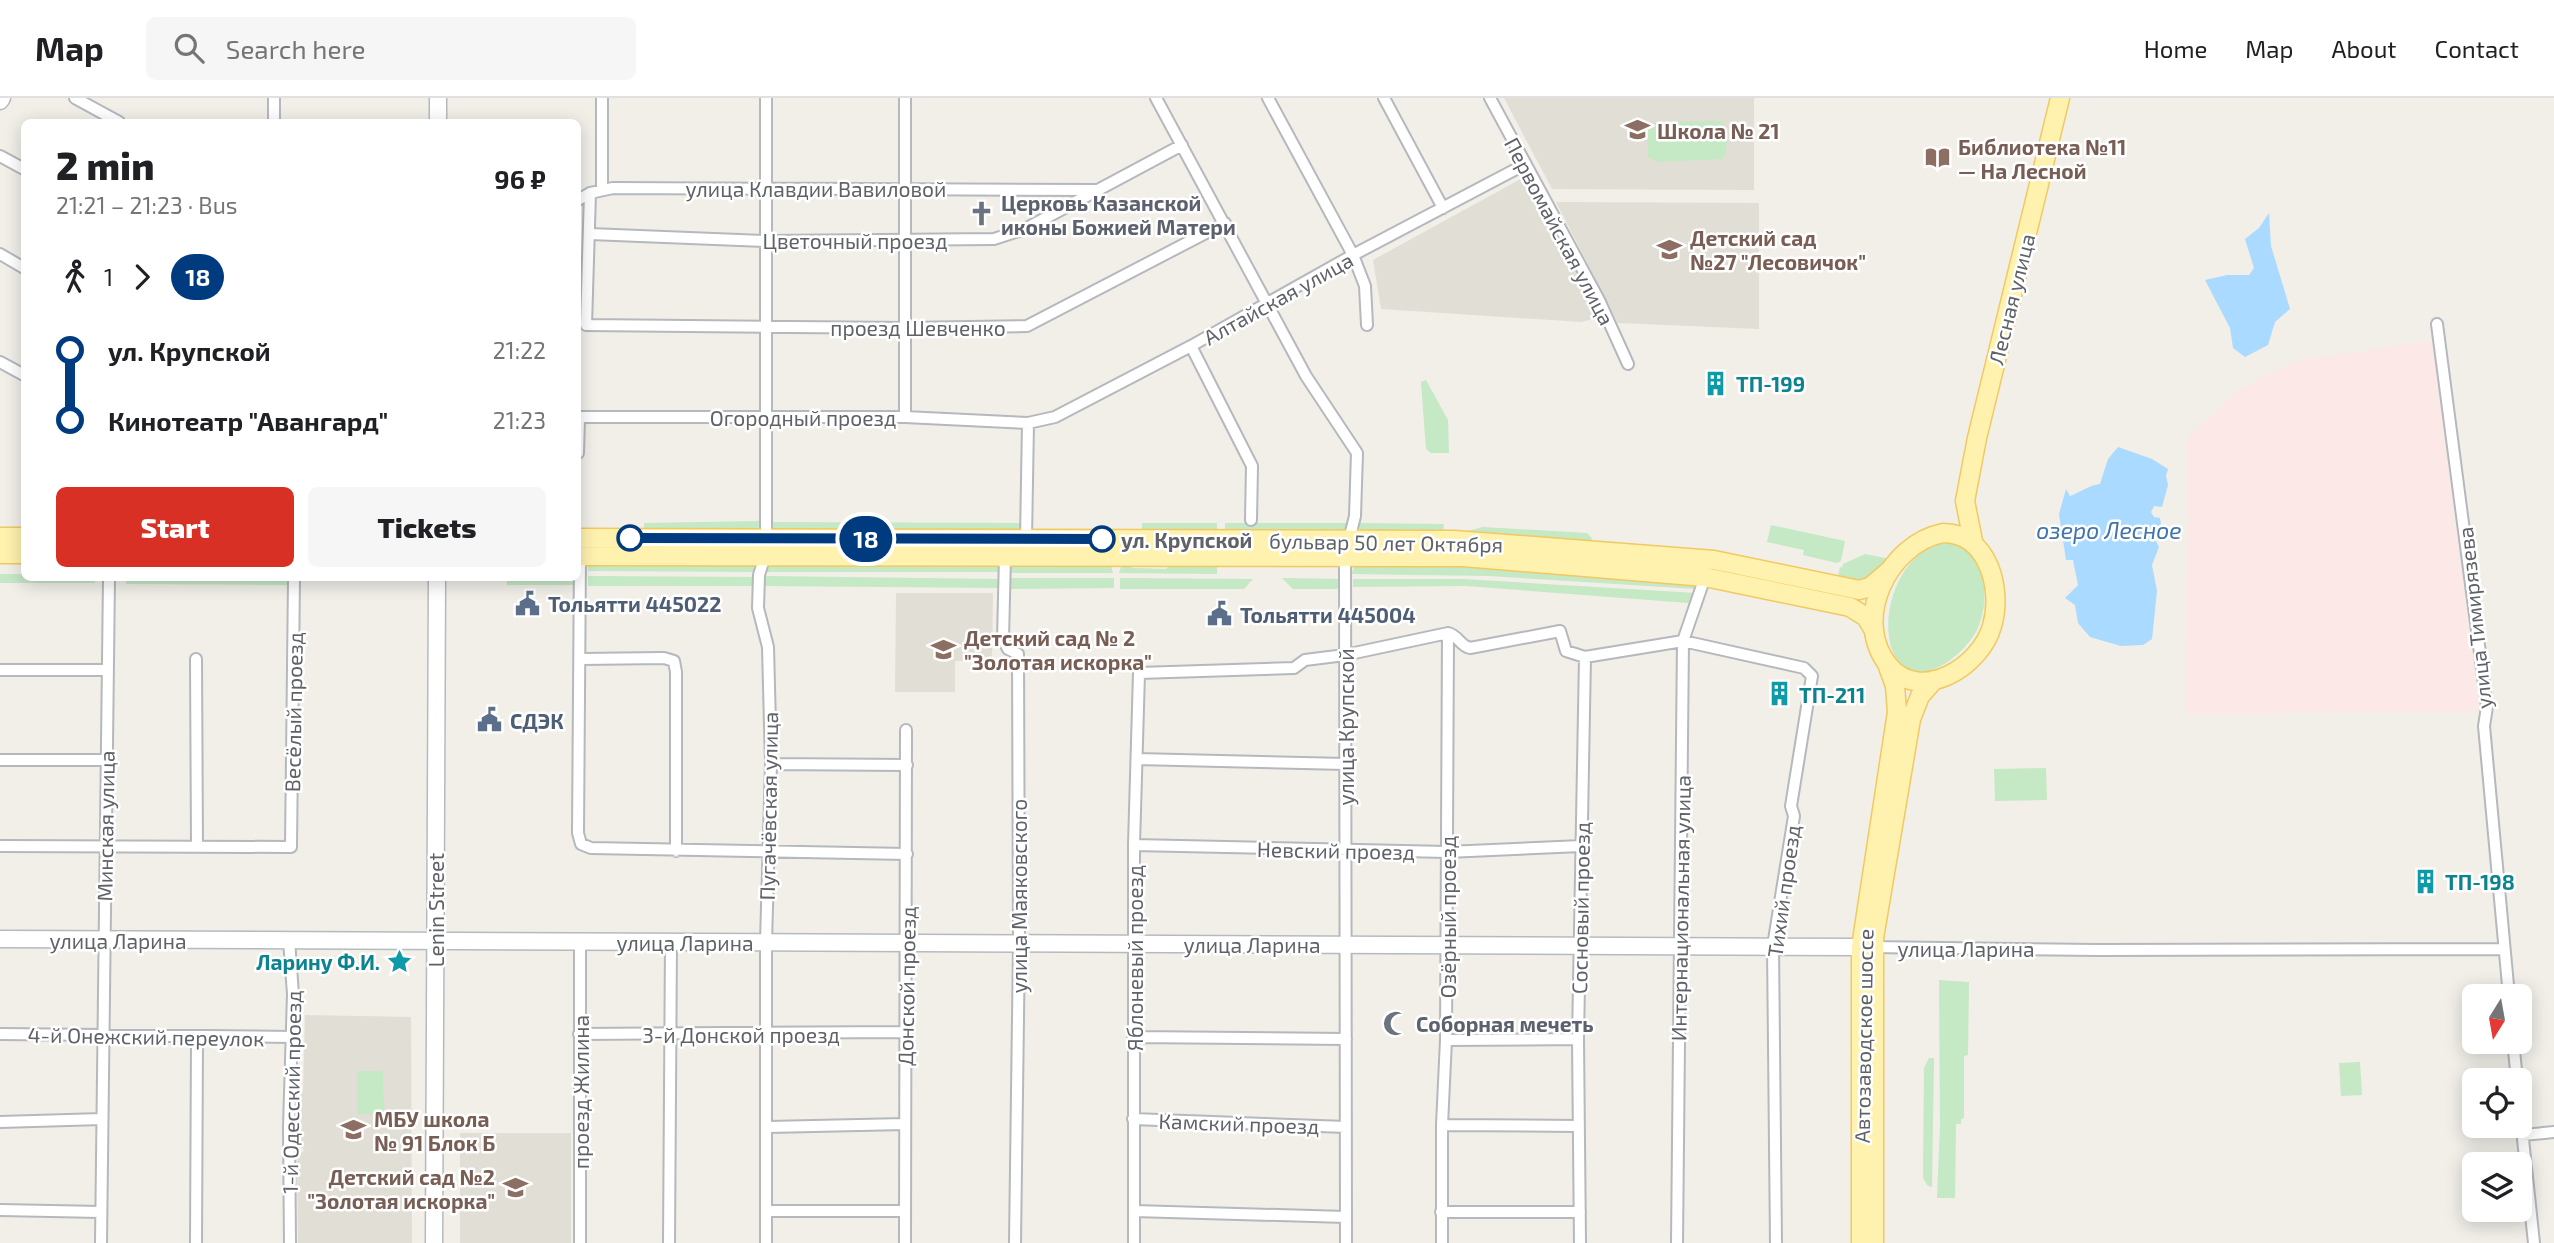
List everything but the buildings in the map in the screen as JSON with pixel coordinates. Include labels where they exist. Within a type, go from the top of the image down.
[{"type":"main road","name":"Лесная улица","points":[[1973,541],[1965,501],[1976,438],[2060,98]]},
{"type":"main road","name":"Лесная улица","points":[[1943,533],[1965,501]]},
{"type":"main road","points":[[1943,533],[1963,535],[1973,541],[1985,559],[1993,583],[1993,626],[1975,655],[1959,669],[1942,678],[1921,682],[1898,676],[1878,646],[1873,629],[1881,589],[1890,570],[1900,555],[1913,544],[1943,533]]},
{"type":"main road","points":[[0,537],[21,537]]},
{"type":"main road","name":"бульвар 50 лет Октября","points":[[581,550],[1026,539],[1347,548],[1706,577],[1850,607],[1866,617],[1873,629]]},
{"type":"main road","name":"бульвар 50 лет Октября","points":[[766,547],[1006,556],[1347,548],[1454,540],[1714,560],[1859,590],[1870,587],[1890,570]]},
{"type":"main road","points":[[0,554],[21,554]]},
{"type":"main road","name":"Автозаводское шоссе","points":[[1861,1243],[1867,947],[1897,712],[1895,686],[1888,664]]},
{"type":"main road","name":"Автозаводское шоссе","points":[[1874,1243],[1867,947],[1911,719],[1920,695],[1934,680]]},
{"type":"street","points":[[75,98],[114,119]]},
{"type":"street","points":[[274,98],[274,119]]},
{"type":"street","points":[[438,98],[438,119]]},
{"type":"street","points":[[602,98],[602,190]]},
{"type":"street","points":[[766,98],[766,547]]},
{"type":"street","points":[[905,98],[905,417]]},
{"type":"street","name":"улица Крупской","points":[[1156,98],[1306,376],[1357,453],[1354,516],[1347,548],[1345,655],[1346,1243]]},
{"type":"street","points":[[1269,98],[1353,256],[1366,286],[1367,325]]},
{"type":"street","points":[[1384,98],[1443,208]]},
{"type":"street","name":"Первомайская улица","points":[[1490,98],[1599,300],[1628,365]]},
{"type":"street","name":"Цветочный проезд","points":[[590,234],[766,241],[994,239],[1025,229],[1182,145]]},
{"type":"street","points":[[0,156],[21,167]]},
{"type":"street","name":"Алтайская улица","points":[[1028,423],[1055,417],[1524,165]]},
{"type":"street","name":"улица Клавдии Вавиловой","points":[[581,198],[613,188],[1098,190]]},
{"type":"street","points":[[590,194],[590,234]]},
{"type":"street","name":"проезд Шевченко","points":[[590,234],[586,261],[586,325],[906,328],[1027,326],[1224,223]]},
{"type":"street","points":[[0,254],[21,266]]},
{"type":"street","name":"улица Тимирязева","points":[[2437,324],[2487,707],[2484,726],[2508,984]]},
{"type":"street","points":[[1191,346],[1252,466],[1251,520]]},
{"type":"street","points":[[0,362],[21,373]]},
{"type":"street","name":"Огородный проезд","points":[[581,417],[905,417],[1028,423]]},
{"type":"street","points":[[1026,539],[1028,423]]},
{"type":"street","name":"Пугачёвская улица","points":[[766,547],[759,575],[758,608],[768,646],[771,764],[766,942],[766,1243]]},
{"type":"street","name":"улица Маяковского","points":[[1006,556],[1003,639],[1008,649],[1018,654],[1019,943],[1014,1243]]},
{"type":"street","name":"Интернациональная улица","points":[[1677,1243],[1684,641],[1706,577]]},
{"type":"street","name":"Минская улица","points":[[101,1243],[109,581]]},
{"type":"street","name":"Весёлый проезд","points":[[197,847],[292,847],[294,581]]},
{"type":"street","name":"Lenin Street","points":[[434,1243],[437,581]]},
{"type":"street","points":[[579,581],[578,833],[581,844],[591,848],[907,854]]},
{"type":"street","points":[[1345,655],[1448,633],[1470,648],[1560,631],[1566,651],[1585,657],[1684,641]]},
{"type":"street","name":"Озёрный проезд","points":[[1442,1243],[1441,1125],[1446,1040],[1448,633]]},
{"type":"street","name":"Тихий проезд","points":[[1684,641],[1804,668],[1812,676],[1791,806],[1794,816],[1773,946],[1776,1243]]},
{"type":"street","name":"Яблоневый проезд","points":[[1134,1243],[1134,845],[1139,673],[1294,668],[1305,660],[1345,655]]},
{"type":"street","points":[[580,659],[664,657],[674,661],[676,850]]},
{"type":"street","name":"Сосновый проезд","points":[[1580,1243],[1578,1039],[1585,657]]},
{"type":"street","points":[[0,846],[197,847],[196,659]]},
{"type":"street","points":[[0,670],[106,670]]},
{"type":"street","name":"Донской проезд","points":[[905,1243],[906,730]]},
{"type":"street","points":[[1137,759],[1346,764]]},
{"type":"street","points":[[0,760],[105,760]]},
{"type":"street","points":[[771,764],[907,765]]},
{"type":"street","name":"Невский проезд","points":[[1134,845],[1447,852],[1581,846]]},
{"type":"street","name":"улица Ларина","points":[[0,939],[1773,946],[2097,950],[2504,949]]},
{"type":"street","name":"1-й Одесский проезд","points":[[289,940],[293,1037],[289,1127],[290,1243]]},
{"type":"street","name":"проезд Жилина","points":[[580,942],[580,1243]]},
{"type":"street","points":[[669,1243],[671,942]]},
{"type":"street","name":"3-й Донской проезд","points":[[579,1034],[767,1035],[904,1032]]},
{"type":"street","name":"4-й Онежский переулок","points":[[0,1034],[293,1037]]},
{"type":"street","points":[[1133,1037],[1346,1039]]},
{"type":"street","points":[[196,1243],[197,1038]]},
{"type":"street","points":[[1446,1040],[1578,1039]]},
{"type":"street","points":[[0,1122],[102,1119]]},
{"type":"street","name":"Камский проезд","points":[[1133,1119],[1346,1127]]},
{"type":"street","points":[[768,1127],[905,1124]]},
{"type":"street","points":[[1441,1125],[1579,1126]]},
{"type":"street","points":[[2532,1134],[2554,1132]]},
{"type":"street","points":[[2523,1138],[2534,1243]]},
{"type":"street","points":[[0,1210],[101,1213]]},
{"type":"street","points":[[1134,1210],[1346,1217]]},
{"type":"street","points":[[766,1211],[905,1211]]},
{"type":"street","points":[[1441,1213],[1580,1212]]},
{"type":"shaded area","name":"Школа № 21","points":[[1504,98],[1754,98],[1754,190],[1552,189]]},
{"type":"shaded area","points":[[1528,175],[1587,287],[1597,318],[1581,322],[1381,309],[1373,260]]},
{"type":"shaded area","name":"Детский сад №27 \"Лесовичок\"","points":[[1556,202],[1759,203],[1759,329],[1618,323]]},
{"type":"shaded area","points":[[2432,341],[2479,711],[2185,714],[2188,437],[2240,389],[2295,361]]},
{"type":"shaded area","name":"Детский сад № 2 \"Золотая искорка\"","points":[[896,593],[993,593],[992,661],[955,661],[955,692],[895,692]]},
{"type":"shaded area","name":"МБУ школа № 91 Блок Б","points":[[305,1015],[411,1017],[412,1243],[298,1243],[297,1156],[305,1150],[297,1145],[298,1092],[303,1092]]},
{"type":"shaded area","name":"Детский сад №2 \"Золотая искорка\"","points":[[460,1133],[571,1133],[571,1243],[460,1243]]},
{"type":"green space","points":[[1654,122],[1723,123],[1727,136],[1723,159],[1657,162],[1648,157],[1647,130]]},
{"type":"green space","points":[[1426,380],[1448,420],[1449,453],[1431,453],[1426,449],[1421,382]]},
{"type":"green space","points":[[760,521],[758,530],[662,533],[644,528],[644,523]]},
{"type":"green space","points":[[770,522],[1023,523],[1016,533],[772,531]]},
{"type":"green space","points":[[1142,523],[1217,523],[1217,535],[1160,534],[1142,529]]},
{"type":"green space","points":[[1225,523],[1349,523],[1347,530],[1341,535],[1225,535]]},
{"type":"green space","points":[[1358,523],[1444,524],[1443,535],[1361,533]]},
{"type":"green space","points":[[1771,525],[1845,541],[1841,561],[1837,563],[1803,555],[1804,550],[1767,542]]},
{"type":"green space","points":[[1483,527],[1587,533],[1592,538],[1590,544],[1459,533]]},
{"type":"green space","points":[[1947,542],[1964,548],[1979,567],[1984,587],[1982,616],[1977,630],[1962,650],[1940,666],[1916,672],[1905,668],[1896,658],[1890,642],[1890,606],[1905,570],[1917,556],[1931,547]]},
{"type":"green space","points":[[1865,554],[1890,559],[1868,582],[1837,580],[1843,564]]},
{"type":"green space","points":[[588,561],[755,564],[757,572],[588,571]]},
{"type":"green space","points":[[1002,562],[1001,572],[765,572],[769,565]]},
{"type":"green space","points":[[1018,562],[1110,563],[1113,573],[1009,573],[1012,565]]},
{"type":"green space","points":[[1127,562],[1133,568],[1166,569],[1172,562],[1217,562],[1217,574],[1119,573],[1122,564]]},
{"type":"green space","points":[[1441,562],[1694,582],[1696,589],[1489,576],[1351,574],[1356,564]]},
{"type":"green space","points":[[0,574],[21,574],[21,581],[95,581],[95,583],[0,583]]},
{"type":"green space","points":[[588,576],[756,577],[755,586],[588,586]]},
{"type":"green space","points":[[764,576],[1000,579],[1000,588],[761,586]]},
{"type":"green space","points":[[1008,578],[1114,578],[1114,588],[1008,589]]},
{"type":"green space","points":[[1120,578],[1253,579],[1244,589],[1120,589]]},
{"type":"green space","points":[[1282,578],[1343,579],[1341,586],[1336,589],[1293,589]]},
{"type":"green space","points":[[1353,579],[1463,579],[1696,593],[1691,603],[1688,603],[1466,586],[1353,587]]},
{"type":"green space","points":[[126,581],[291,581],[291,585],[126,584]]},
{"type":"green space","points":[[507,581],[577,581],[577,585],[507,585]]},
{"type":"green space","points":[[2046,768],[2047,800],[1995,801],[1994,769]]},
{"type":"green space","points":[[1939,980],[1969,982],[1968,1055],[1964,1056],[1964,1118],[1961,1119],[1961,1124],[1956,1124],[1955,1198],[1937,1198],[1940,1126]]},
{"type":"green space","points":[[1929,1058],[1934,1058],[1932,1187],[1928,1186],[1923,1178],[1924,1068]]},
{"type":"green space","points":[[2360,1062],[2362,1095],[2341,1096],[2339,1063]]},
{"type":"green space","points":[[357,1071],[383,1071],[384,1114],[357,1114]]},
{"type":"water","points":[[2269,213],[2271,246],[2290,309],[2275,322],[2268,345],[2245,357],[2233,348],[2230,328],[2205,280],[2227,275],[2249,275],[2254,268],[2245,239],[2259,228]]},
{"type":"water","name":"озеро Лесное","points":[[2118,447],[2152,459],[2168,469],[2168,485],[2162,507],[2154,506],[2151,512],[2154,517],[2160,518],[2161,524],[2154,537],[2159,547],[2152,565],[2157,591],[2152,639],[2143,645],[2121,646],[2090,637],[2078,623],[2075,605],[2065,598],[2078,585],[2073,560],[2066,560],[2059,514],[2066,489],[2070,496],[2100,484],[2108,459]]},
{"type":"bus line","name":"18","points":[[630,538],[1102,539]]},
{"type":"place","name":"Школа № 21","points":[[1637,130]]},
{"type":"place","name":"Библиотека №11 — На Лесной","points":[[1938,158]]},
{"type":"place","name":"Церковь Казанской иконы Божией Матери","points":[[981,214]]},
{"type":"place","name":"Детский сад №27 \"Лесовичок\"","points":[[1670,249]]},
{"type":"place","name":"ТП-199","points":[[1716,383]]},
{"type":"place","name":"ул. Крупской","points":[[1102,539]]},
{"type":"place","name":"Тольятти 445022","points":[[528,603]]},
{"type":"place","name":"Тольятти 445004","points":[[1220,614]]},
{"type":"place","name":"Детский сад № 2 \"Золотая искорка\"","points":[[944,649]]},
{"type":"place","name":"ТП-211","points":[[1779,694]]},
{"type":"place","name":"СДЭК","points":[[490,720]]},
{"type":"place","name":"ТП-198","points":[[2425,881]]},
{"type":"place","name":"Ларину Ф.И.","points":[[400,961]]},
{"type":"place","name":"Cоборная мечеть","points":[[1396,1023]]},
{"type":"place","name":"МБУ школа № 91 Блок Б","points":[[354,1130]]},
{"type":"place","name":"Детский сад №2 \"Золотая искорка\"","points":[[515,1188]]}]
